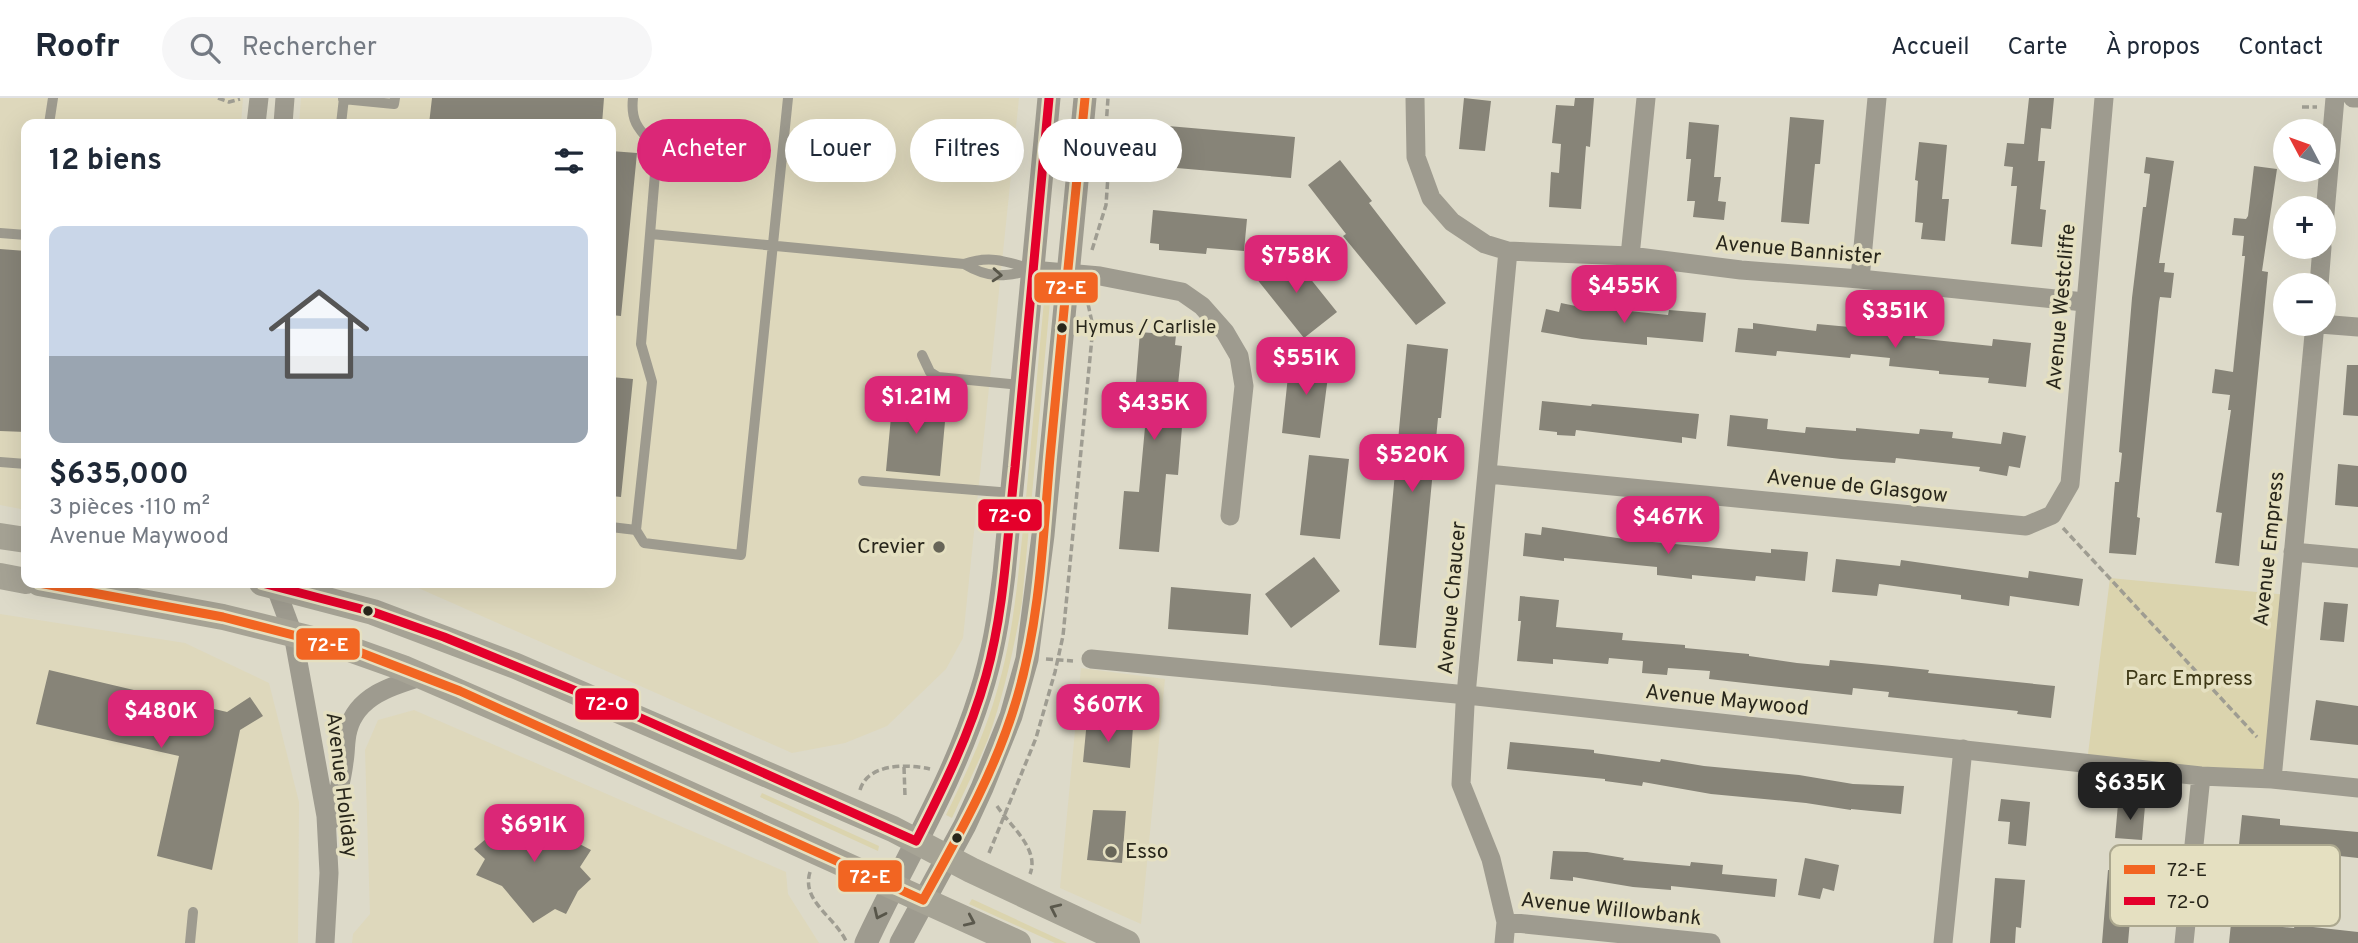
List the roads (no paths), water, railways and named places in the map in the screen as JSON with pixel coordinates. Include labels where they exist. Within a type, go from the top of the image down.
[{"type":"main road","points":[[0,536],[21,539]]},
{"type":"main road","points":[[0,576],[21,580]]},
{"type":"main road","points":[[67,588],[179,608],[293,634],[359,652],[424,676],[1018,943]]},
{"type":"main road","points":[[289,588],[373,612],[479,650],[625,711],[893,829],[1127,943]]},
{"type":"street","points":[[257,119],[259,98]]},
{"type":"street","points":[[283,119],[285,98]]},
{"type":"street","points":[[866,943],[962,746],[986,675],[1000,603],[1049,98]]},
{"type":"street","points":[[901,943],[965,825],[999,749],[1017,699],[1027,659],[1043,535],[1085,98]]},
{"type":"street","points":[[1395,98],[1415,99]]},
{"type":"street","points":[[1630,256],[1646,98]]},
{"type":"street","points":[[1860,279],[1877,98]]},
{"type":"street","name":"Avenue Westcliffe","points":[[2058,522],[2070,484],[2104,98]]},
{"type":"street","name":"Avenue Bannister","points":[[1415,99],[1416,157],[1431,198],[1452,222],[1485,244],[1508,251],[1630,256],[1741,270],[2084,302]]},
{"type":"street","points":[[2325,196],[2329,103]]},
{"type":"street","name":"Avenue Chaucer","points":[[1503,943],[1506,922],[1491,859],[1461,784],[1465,705],[1508,251]]},
{"type":"street","points":[[1032,270],[1100,276],[1182,292],[1202,306],[1225,332],[1239,356],[1244,386],[1230,516]]},
{"type":"street","points":[[2336,325],[2358,327]]},
{"type":"street","name":"Avenue Empress","points":[[2272,779],[2317,336]]},
{"type":"street","name":"Avenue de Glasgow","points":[[1488,474],[2026,526],[2058,522]]},
{"type":"street","points":[[2293,552],[2358,558]]},
{"type":"street","name":"Avenue Holiday","points":[[280,588],[293,634],[323,793],[329,873],[325,943]]},
{"type":"street","name":"Avenue Maywood","points":[[1091,659],[1467,695],[2201,776],[2272,779],[2358,788]]},
{"type":"street","points":[[328,835],[344,761],[347,732],[353,717],[381,691],[424,676]]},
{"type":"street","points":[[1944,943],[1963,749]]},
{"type":"street","points":[[2194,845],[2201,776]]},
{"type":"street","name":"Avenue Willowbank","points":[[1506,922],[1711,943]]},
{"type":"lane","points":[[50,119],[53,98]]},
{"type":"lane","points":[[341,119],[343,98],[394,104],[395,98]]},
{"type":"lane","points":[[633,98],[631,113],[635,125],[657,149],[641,344],[652,383],[636,530],[645,543],[741,555],[788,98]]},
{"type":"lane","points":[[0,233],[21,235]]},
{"type":"lane","points":[[651,234],[964,264],[979,273],[1005,276],[1032,270]]},
{"type":"lane","points":[[922,355],[930,372],[938,377],[1022,385]]},
{"type":"lane","points":[[0,462],[21,464]]},
{"type":"lane","points":[[863,481],[1012,493]]},
{"type":"lane","points":[[616,528],[636,530]]},
{"type":"lane","points":[[190,943],[192,912]]},
{"type":"place","name":"Hymus / Carlisle","points":[[1062,328]]},
{"type":"place","name":"Crevier","points":[[939,547]]},
{"type":"place","name":"Esso","points":[[1111,852]]},
{"type":"park label","name":"Parc Empress","points":[[2189,679]]}]
